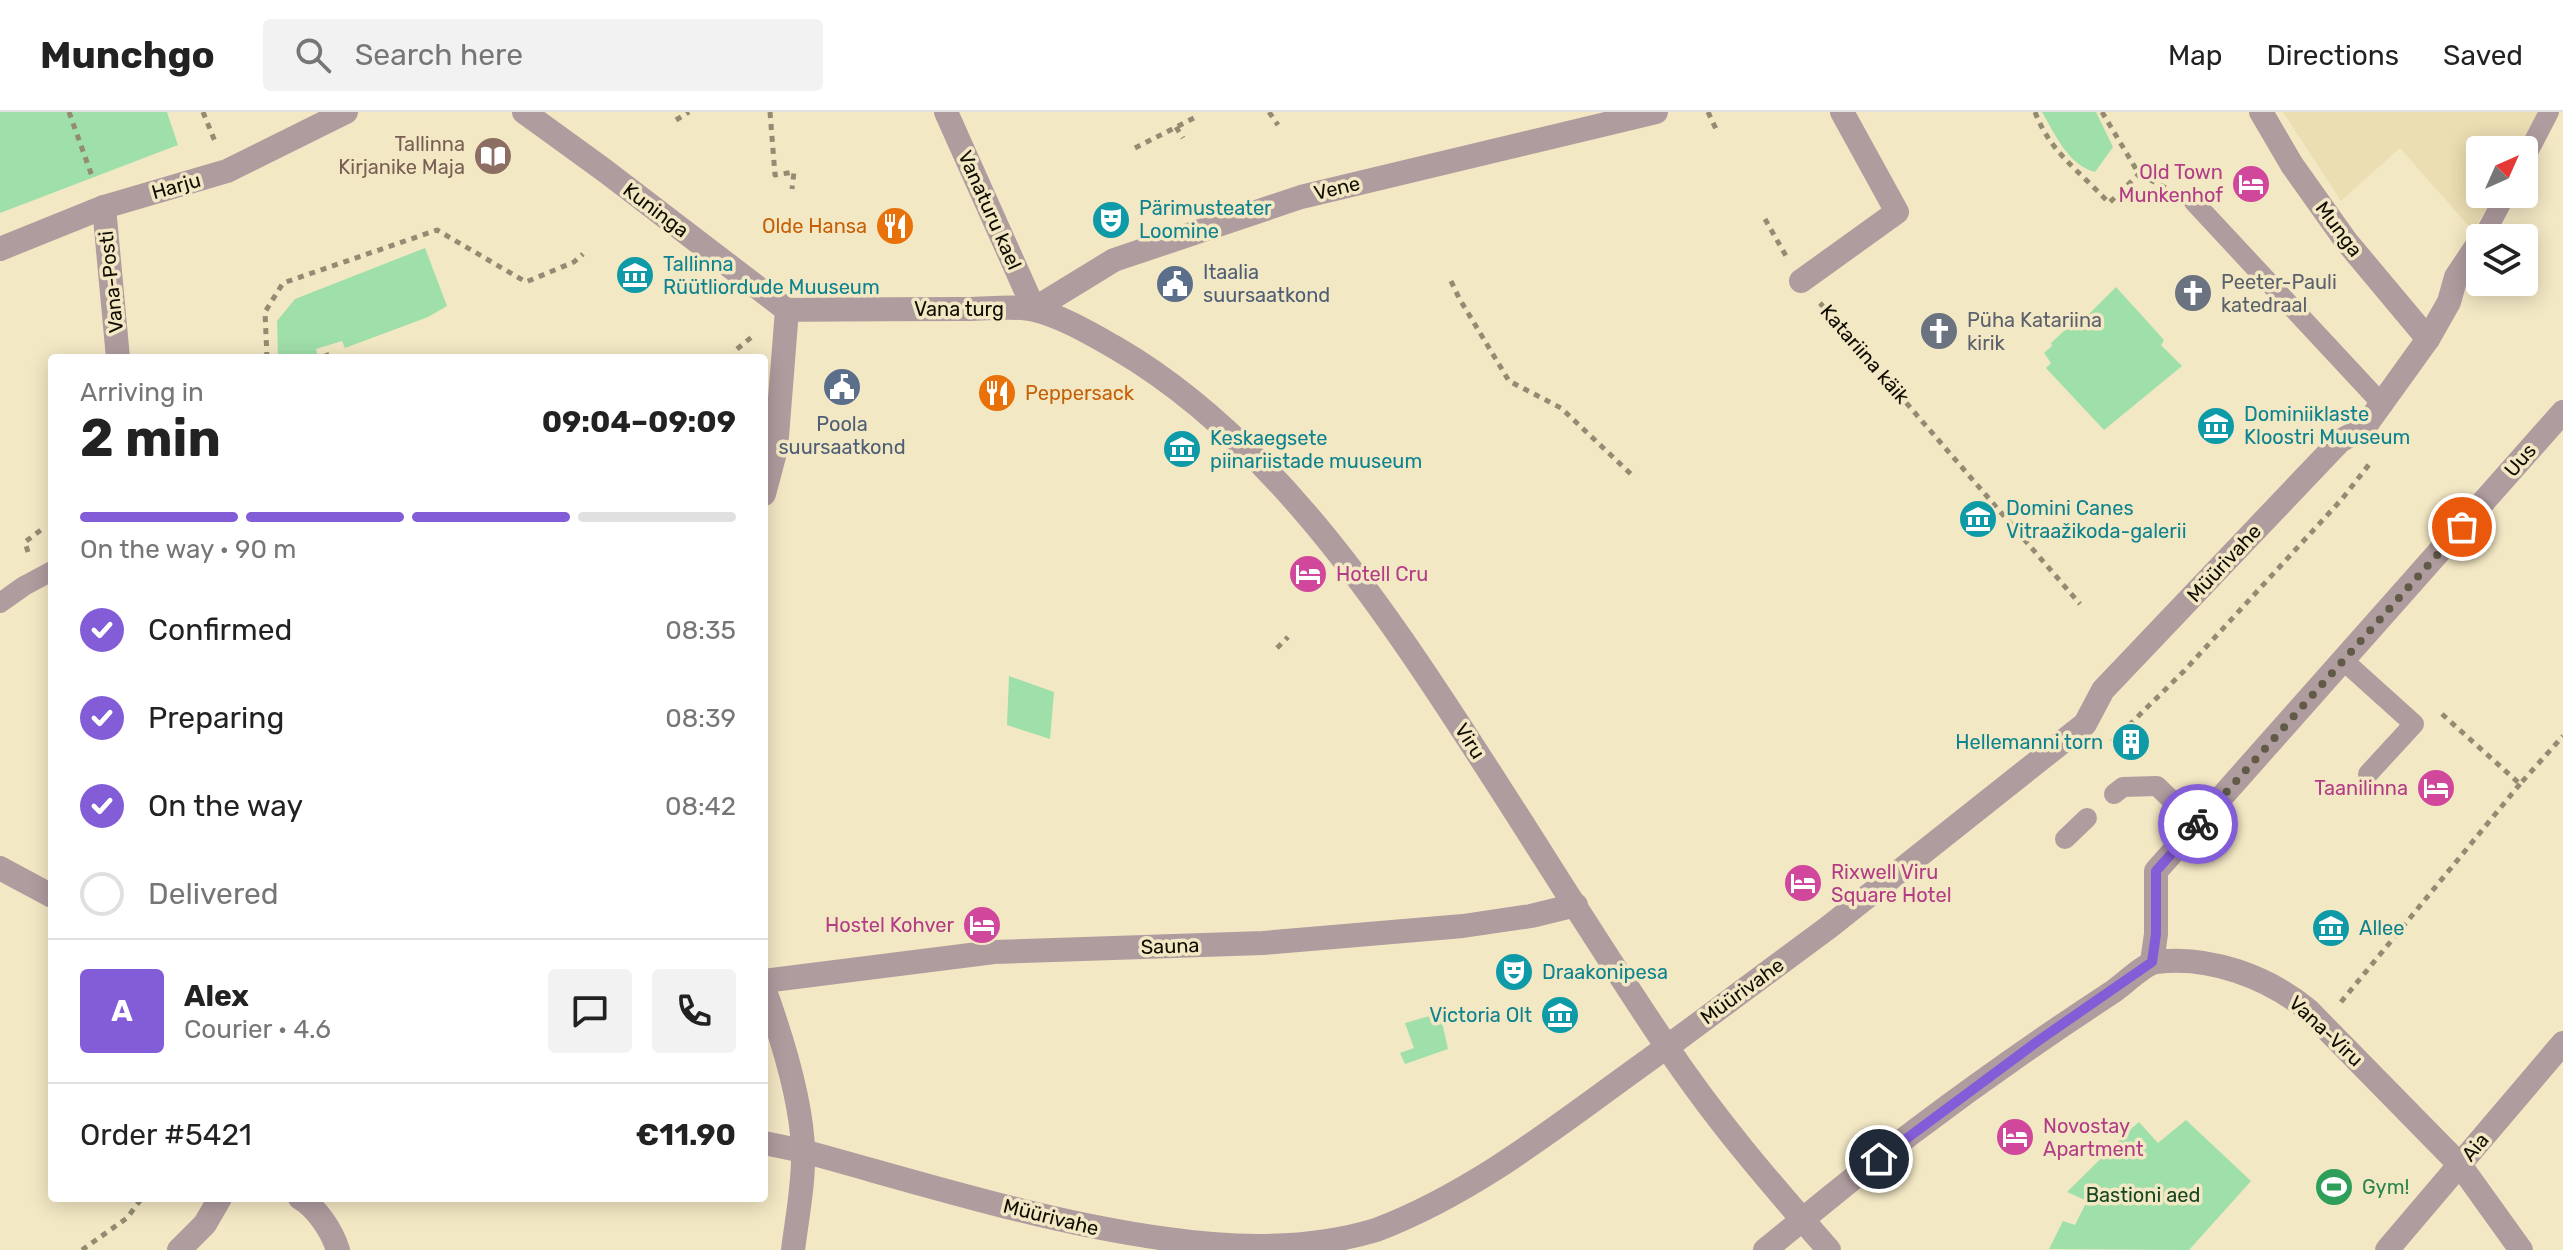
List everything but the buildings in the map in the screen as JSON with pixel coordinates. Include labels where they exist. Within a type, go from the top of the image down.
[{"type":"street","name":"Harju","points":[[0,249],[104,207],[227,171],[346,112]]},
{"type":"street","name":"Kuninga","points":[[524,112],[787,310]]},
{"type":"street","name":"Vanaturu kael","points":[[946,112],[1034,309]]},
{"type":"street","name":"Vene","points":[[1034,309],[1114,260],[1301,197],[1588,121],[1656,112]]},
{"type":"street","points":[[1801,281],[1897,212],[1842,112]]},
{"type":"street","name":"Munga","points":[[2261,112],[2292,165],[2346,241],[2428,339]]},
{"type":"street","name":"Vana-Posti","points":[[104,207],[118,354]]},
{"type":"street","name":"Müürivahe","points":[[768,1144],[1099,1229],[1232,1248],[1313,1245],[1374,1230],[1471,1183],[1546,1134],[1829,927],[2085,724],[2103,690],[2340,441],[2364,428],[2428,339],[2449,302],[2456,277],[2466,262]]},
{"type":"street","name":"Vana turg","points":[[787,310],[1034,309]]},
{"type":"street","name":"Viru","points":[[1034,309],[1095,336],[1136,360],[1203,409],[1243,445],[1336,552],[1433,684],[1667,1047],[1749,1160],[1829,1250]]},
{"type":"street","points":[[768,479],[776,449],[787,310]]},
{"type":"street","name":"Uus","points":[[2152,962],[2156,934],[2156,871],[2563,412]]},
{"type":"street","points":[[0,868],[48,894]]},
{"type":"street","name":"Sauna","points":[[768,980],[994,952],[1263,943],[1463,926],[1531,916],[1576,905]]},
{"type":"street","points":[[1765,1250],[1917,1129],[2152,962]]},
{"type":"street","name":"Vana-Viru","points":[[2152,962],[2208,963],[2236,970],[2280,989],[2301,1004],[2460,1165],[2521,1250]]},
{"type":"street","points":[[768,999],[792,1082],[803,1151],[793,1250]]},
{"type":"street","name":"Aia","points":[[2387,1250],[2563,1043]]},
{"type":"street","points":[[179,1250],[205,1224],[218,1202]]},
{"type":"street","points":[[307,1202],[334,1238],[338,1250]]},
{"type":"lane","points":[[2536,136],[2549,112]]},
{"type":"lane","points":[[2194,202],[2382,404]]},
{"type":"lane","points":[[0,603],[48,573]]},
{"type":"lane","points":[[2344,661],[2414,724],[2368,774]]},
{"type":"lane","points":[[2114,794],[2123,787],[2157,786],[2197,825]]},
{"type":"lane","points":[[2065,839],[2087,818]]},
{"type":"path","points":[[69,112],[104,207]]},
{"type":"path","points":[[676,120],[689,112]]},
{"type":"path","points":[[770,112],[775,175],[794,172],[792,189]]},
{"type":"path","points":[[1269,112],[1278,125]]},
{"type":"path","points":[[1708,112],[1716,129]]},
{"type":"path","points":[[2035,112],[2058,154],[2109,203],[2139,174]]},
{"type":"path","points":[[2102,112],[2139,174],[2194,202]]},
{"type":"path","points":[[1135,148],[1196,117]]},
{"type":"path","points":[[1176,127],[1183,138]]},
{"type":"path","name":"Katariina käik","points":[[1765,219],[1801,281],[2080,604]]},
{"type":"path","points":[[267,354],[265,312],[283,283],[437,230],[526,282],[574,262],[583,254]]},
{"type":"path","points":[[1451,281],[1509,381],[1561,408],[1633,476]]},
{"type":"path","points":[[1277,648],[1288,637]]},
{"type":"path","points":[[2432,705],[2520,784]]},
{"type":"path","points":[[2322,1023],[2563,736]]},
{"type":"path","points":[[82,1250],[127,1218],[139,1202]]},
{"type":"shaded area","points":[[2283,112],[2542,112],[2529,136],[2466,136],[2466,208],[2487,208],[2477,224],[2467,224],[2400,148],[2341,201]]},
{"type":"green space","points":[[0,112],[167,112],[178,145],[0,213]]},
{"type":"green space","points":[[2042,112],[2096,112],[2113,147],[2095,172],[2070,156]]},
{"type":"green space","points":[[425,248],[447,306],[428,317],[345,348],[342,341],[316,349],[317,354],[278,354],[277,321],[295,299]]},
{"type":"green space","points":[[2116,287],[2164,340],[2161,345],[2182,366],[2104,430],[2046,368],[2051,363],[2044,353],[2076,320],[2080,323]]},
{"type":"green space","points":[[1009,676],[1054,692],[1050,739],[1007,725]]},
{"type":"green space","points":[[1440,1013],[1448,1049],[1405,1064],[1400,1053],[1414,1048],[1405,1023]]},
{"type":"green space","name":"Bastioni aed","points":[[2186,1120],[2251,1181],[2189,1250],[2049,1249],[2063,1221],[2075,1225],[2087,1201],[2067,1192],[2131,1129],[2139,1122],[2158,1143]]},
{"type":"way so far","points":[[2198,824],[2462,527]]},
{"type":"place","name":"Tallinna Kirjanike Maja","points":[[493,156]]},
{"type":"place","name":"Old Town Munkenhof","points":[[2251,184]]},
{"type":"place","name":"Pärimusteater Loomine","points":[[1111,220]]},
{"type":"place","name":"Olde Hansa","points":[[895,226]]},
{"type":"place","name":"Tallinna Rüütliordude Muuseum","points":[[635,275]]},
{"type":"place","name":"Itaalia suursaatkond","points":[[1175,284]]},
{"type":"place","name":"Peeter-Pauli katedraal","points":[[2193,293]]},
{"type":"place","name":"Püha Katariina kirik","points":[[1939,331]]},
{"type":"place","name":"Poola suursaatkond","points":[[842,387]]},
{"type":"place","name":"Peppersack","points":[[997,393]]},
{"type":"place","name":"Dominiiklaste Kloostri Muuseum","points":[[2216,426]]},
{"type":"place","name":"Keskaegsete piinariistade muuseum","points":[[1182,449]]},
{"type":"place","name":"Domini Canes Vitraažikoda-galerii","points":[[1978,519]]},
{"type":"place","name":"Hotell Cru","points":[[1308,574]]},
{"type":"place","name":"Hellemanni torn","points":[[2131,742]]},
{"type":"place","name":"Taanilinna","points":[[2436,788]]},
{"type":"place","name":"Rixwell Viru Square Hotel","points":[[1803,883]]},
{"type":"place","name":"Hostel Kohver","points":[[982,925]]},
{"type":"place","name":"Allee","points":[[2331,928]]},
{"type":"place","name":"Draakonipesa","points":[[1514,972]]},
{"type":"place","name":"Victoria Olt","points":[[1560,1015]]},
{"type":"place","name":"Novostay Apartment","points":[[2015,1137]]},
{"type":"place","name":"Gym!","points":[[2334,1187]]},
{"type":"route","points":[[1879,1159],[2038,1041],[2152,962],[2156,934],[2156,871],[2198,824]]}]
